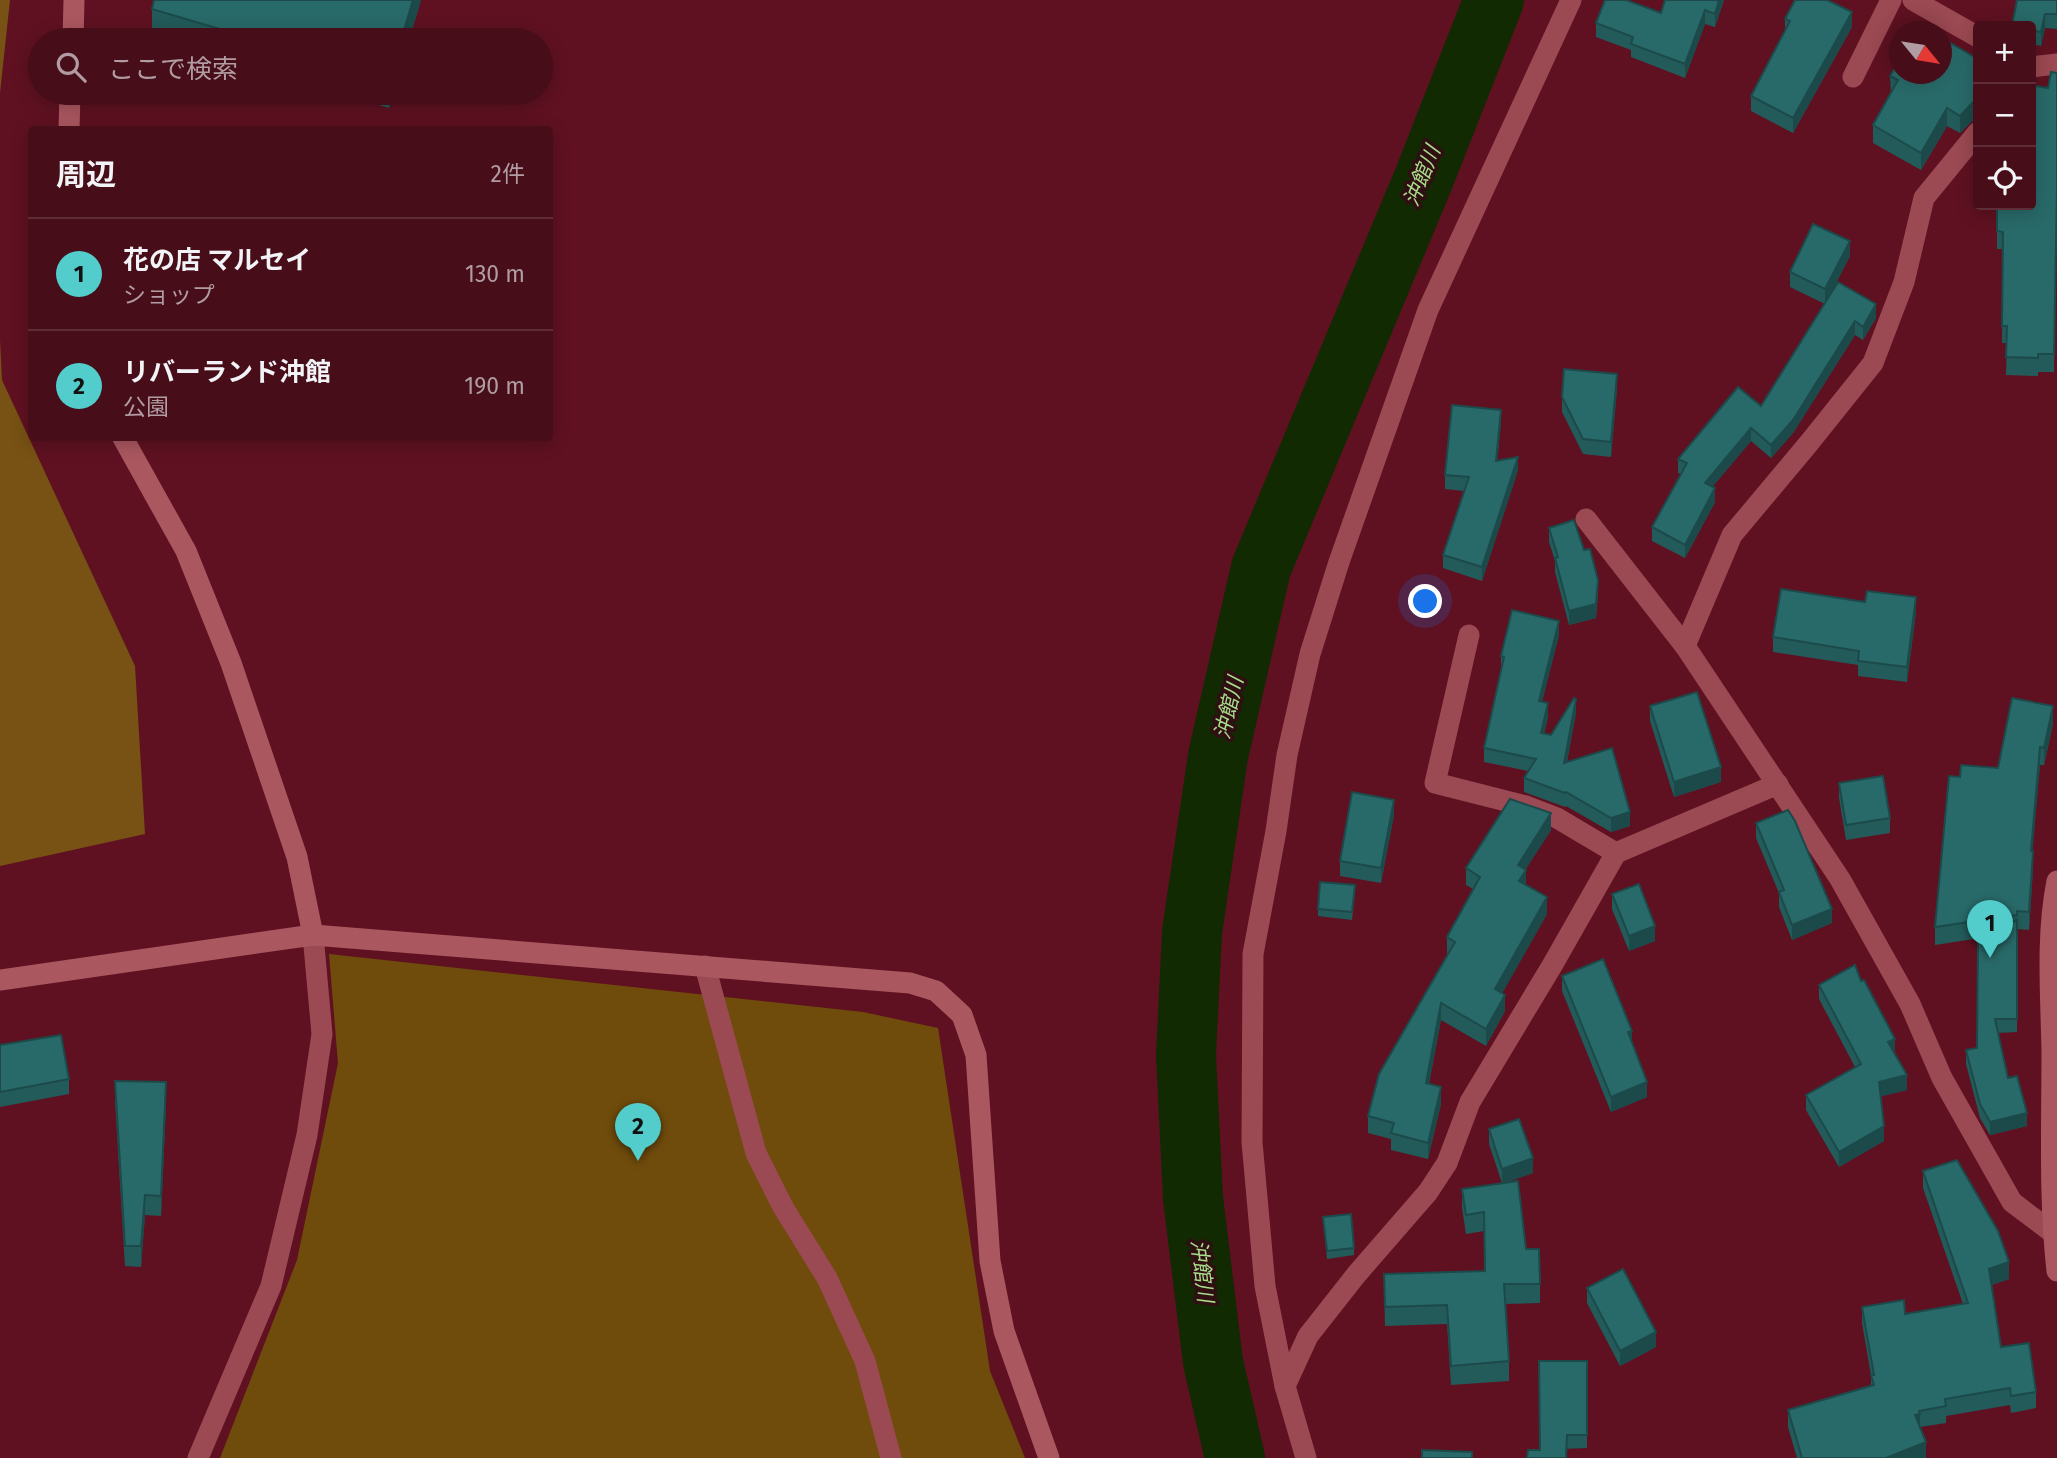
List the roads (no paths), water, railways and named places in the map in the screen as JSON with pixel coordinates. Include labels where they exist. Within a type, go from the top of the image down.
[{"type":"street","points":[[73,28],[74,0]]},
{"type":"street","points":[[1306,1458],[1285,1387],[1265,1286],[1252,1142],[1253,954],[1287,755],[1310,654],[1428,310],[1571,0]]},
{"type":"street","points":[[1853,77],[1891,0]]},
{"type":"street","points":[[1914,0],[1973,34]]},
{"type":"street","points":[[2036,67],[2057,64]]},
{"type":"street","points":[[69,126],[70,105]]},
{"type":"street","points":[[1685,646],[1732,535],[1873,363],[1904,282],[1924,198],[1973,138]]},
{"type":"street","points":[[125,441],[186,551],[231,663],[297,857],[313,935],[322,1034],[307,1135],[271,1286],[198,1458]]},
{"type":"street","points":[[1586,519],[1685,646],[1840,879],[1910,1004],[1942,1078],[2012,1202],[2053,1233]]},
{"type":"street","points":[[1469,635],[1435,783],[1526,806],[1557,818],[1616,853]]},
{"type":"street","points":[[1285,1387],[1308,1336],[1356,1275],[1428,1192],[1447,1163],[1470,1102],[1616,853],[1778,784]]},
{"type":"street","points":[[2057,881],[2052,908],[2055,1134],[2053,1233],[2057,1272]]},
{"type":"street","points":[[0,980],[313,935],[870,979],[909,983],[936,991],[961,1015],[976,1055],[990,1261],[1004,1331],[1049,1458]]},
{"type":"street","points":[[705,966],[756,1153],[783,1207],[827,1278],[864,1361],[891,1458]]},
{"type":"waterway","name":"沖館川","points":[[1235,1458],[1213,1362],[1193,1198],[1186,1055],[1192,932],[1218,756],[1261,568],[1424,178],[1494,0]]},
{"type":"place","name":"花の店 マルセイ","points":[[1990,958]]},
{"type":"place","name":"リバーランド沖館","points":[[638,1161]]}]
